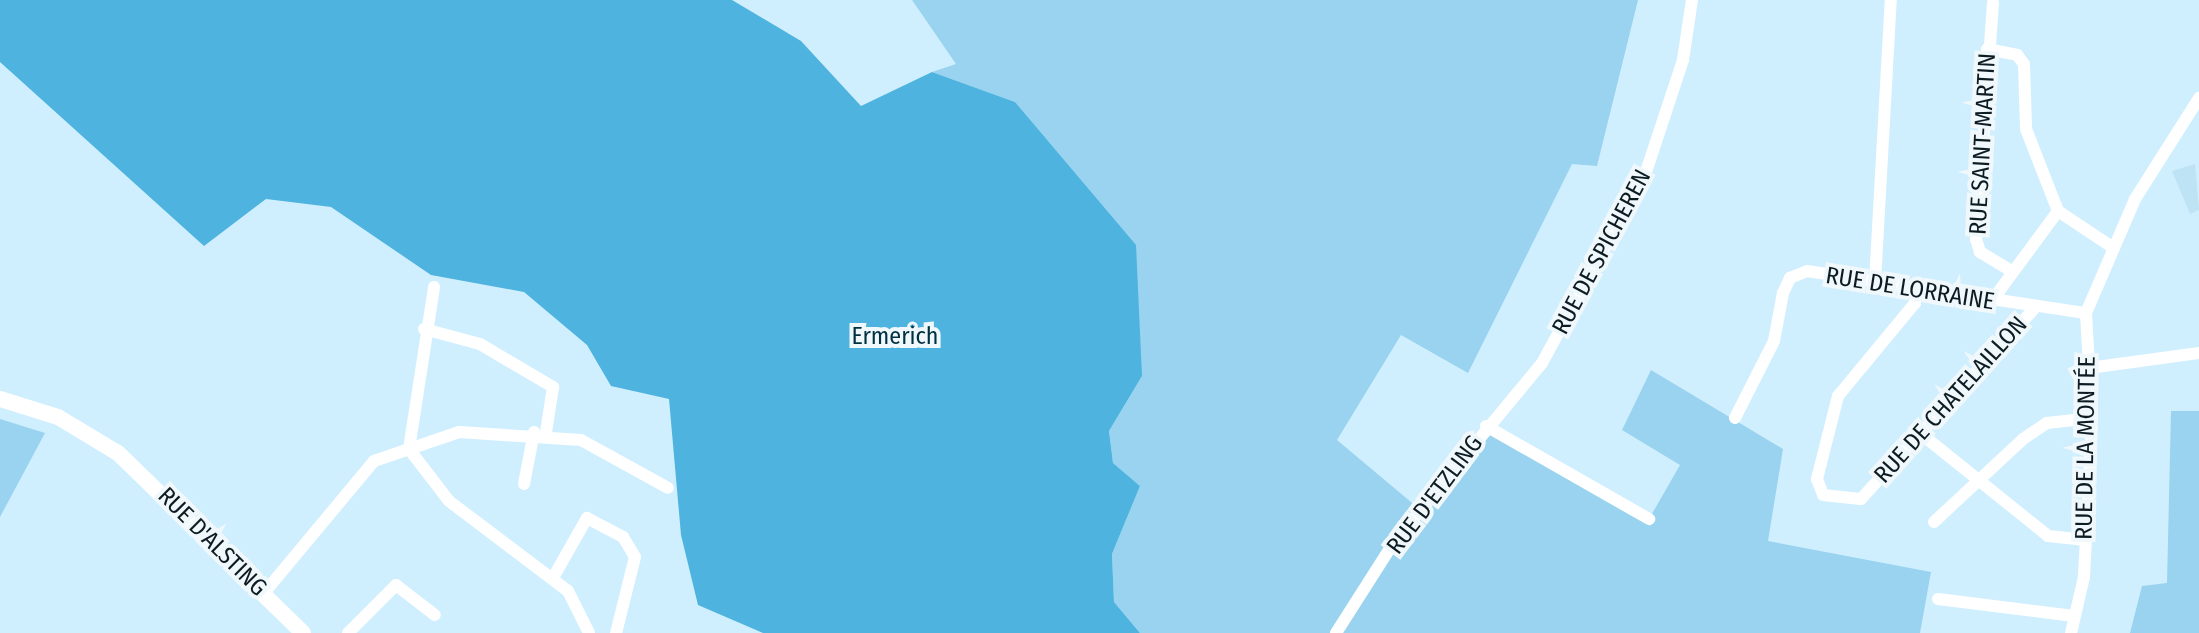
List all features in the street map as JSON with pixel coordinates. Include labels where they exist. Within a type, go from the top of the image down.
[{"type":"main road","name":"RUE D'ALSTING","points":[[0,399],[58,417],[118,453],[303,633]]},
{"type":"street","name":"RUE DE SPICHEREN","points":[[1542,363],[1646,172],[1683,60],[1692,0]]},
{"type":"street","points":[[1875,282],[1891,0]]},
{"type":"street","name":"RUE SAINT-MARTIN","points":[[1993,3],[1987,49],[1976,239],[1980,252],[2008,269]]},
{"type":"street","points":[[1987,49],[2017,55],[2024,64],[2029,141],[2058,211],[2112,247]]},
{"type":"street","name":"RUE DE LA MONTÉE","points":[[2071,633],[2086,540],[2092,418],[2086,313],[2112,247],[2199,98]]},
{"type":"street","points":[[1991,302],[2008,269],[2058,211]]},
{"type":"street","name":"RUE DE LORRAINE","points":[[1735,418],[1774,341],[1790,278],[1807,271],[2033,310],[2086,313]]},
{"type":"street","points":[[434,287],[424,329],[409,449],[449,501],[554,576],[589,633]]},
{"type":"street","name":"RUE DE CHATELAILLON","points":[[1915,289],[1915,303],[1838,396],[1817,479],[1823,495],[1861,499],[2033,310]]},
{"type":"street","points":[[424,329],[480,344],[553,387],[524,484]]},
{"type":"street","points":[[2089,368],[2199,353]]},
{"type":"street","name":"RUE D'ETZLING","points":[[1336,633],[1394,542],[1486,426],[1542,363]]},
{"type":"street","points":[[1934,522],[2047,423],[2092,418]]},
{"type":"street","points":[[1486,426],[1649,519]]},
{"type":"street","points":[[264,593],[374,461],[459,432],[540,432],[617,455],[668,488]]},
{"type":"street","points":[[1920,433],[2048,536],[2086,540]]},
{"type":"street","points":[[554,576],[587,518],[623,537],[635,557],[616,633]]},
{"type":"street","points":[[355,631],[396,585],[435,615]]},
{"type":"street","points":[[1938,599],[2074,616]]},
{"type":"shaded area","points":[[912,0],[1638,0],[1597,166],[1572,164],[1468,373],[1401,335],[1337,440],[1424,513],[1486,426],[1649,519],[1680,465],[1622,430],[1651,370],[1783,449],[1768,541],[1931,572],[1920,633],[1140,633],[1114,602],[1112,554],[1140,486],[1113,463],[1109,431],[1142,376],[1015,102],[932,72],[956,64]]},
{"type":"shaded area","points":[[2195,164],[2199,210],[2190,214],[2172,171]]},
{"type":"shaded area","points":[[2171,411],[2199,411],[2199,633],[2130,633],[2142,586],[2167,583]]},
{"type":"shaded area","points":[[0,419],[45,433],[0,517]]},
{"type":"green space","name":"Ermerich","points":[[0,0],[732,0],[801,41],[861,106],[932,72],[1015,102],[1136,245],[1142,376],[1109,431],[1113,463],[1140,486],[1112,554],[1114,602],[1140,633],[763,633],[698,605],[681,535],[669,399],[611,386],[587,345],[524,292],[431,275],[331,207],[266,199],[204,246],[0,62]]}]
